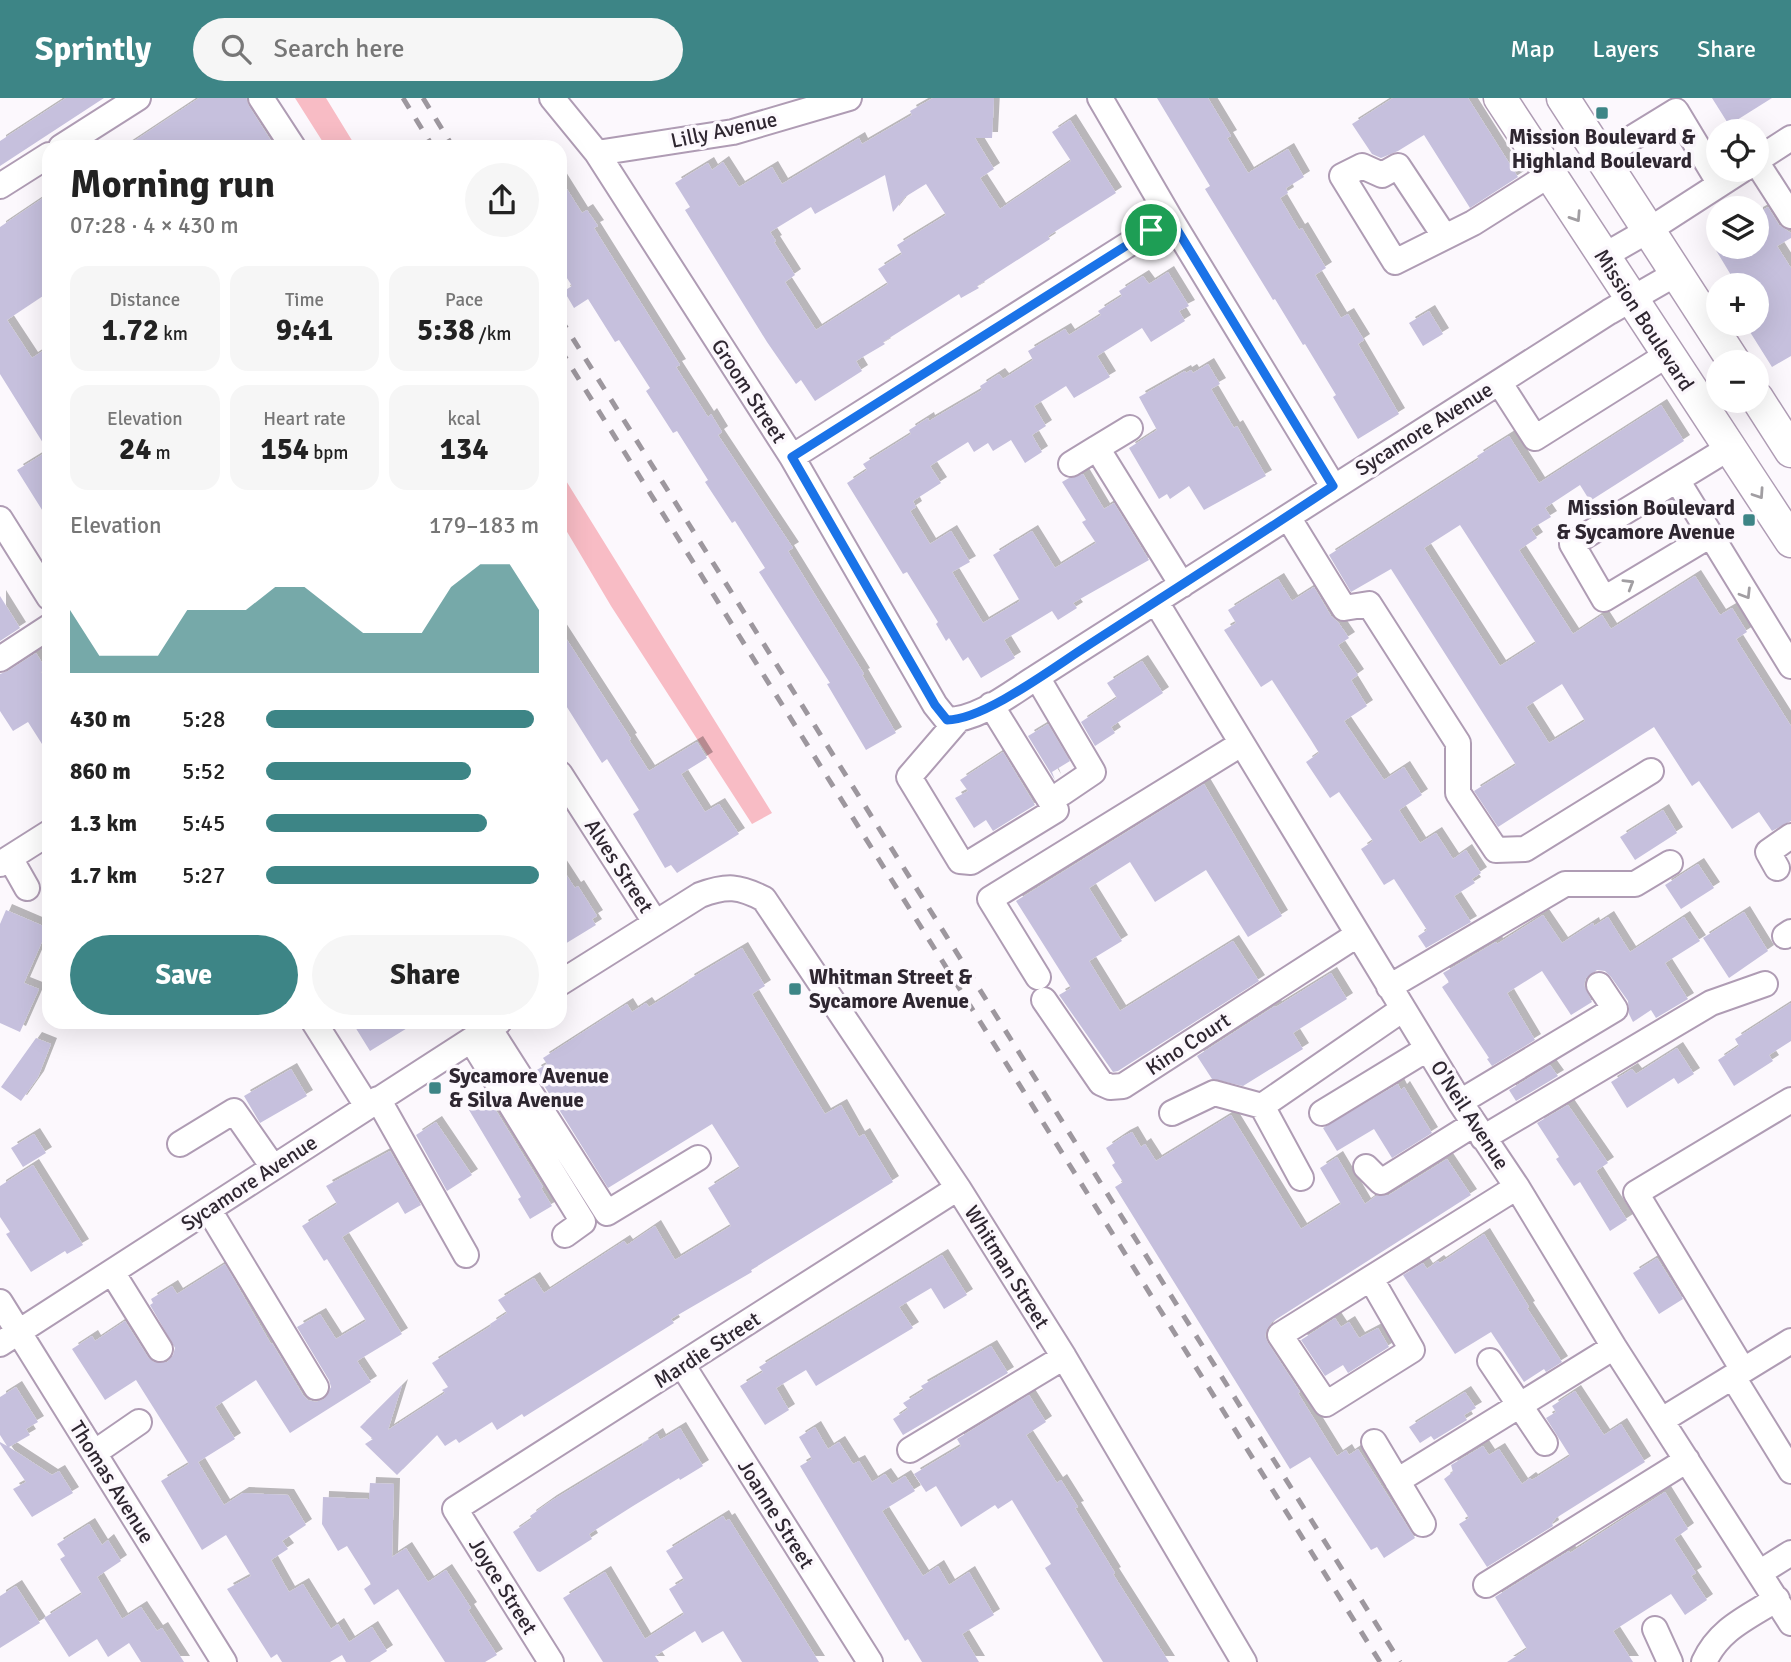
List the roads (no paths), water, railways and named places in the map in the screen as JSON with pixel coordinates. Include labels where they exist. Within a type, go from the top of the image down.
[{"type":"main road","name":"Mission Boulevard","points":[[1500,98],[1791,541]]},
{"type":"main road","points":[[1563,98],[1726,350]]},
{"type":"main road","points":[[1767,413],[1791,451]]},
{"type":"street","points":[[72,140],[138,98]]},
{"type":"street","points":[[261,98],[288,140]]},
{"type":"street","name":"Groom Street","points":[[552,98],[597,153],[792,457],[935,705],[947,720],[958,720]]},
{"type":"street","name":"Lilly Avenue","points":[[597,153],[733,132],[849,98]]},
{"type":"street","points":[[1100,98],[1333,486]]},
{"type":"street","points":[[1601,157],[1676,111],[1720,184]]},
{"type":"street","points":[[1769,154],[1791,138]]},
{"type":"street","points":[[0,186],[42,159]]},
{"type":"street","points":[[1445,237],[1473,223],[1549,175]]},
{"type":"street","points":[[1769,181],[1791,216]]},
{"type":"street","points":[[1602,257],[1723,182]]},
{"type":"street","points":[[792,457],[1170,218]]},
{"type":"street","name":"Sycamore Avenue","points":[[958,720],[991,705],[1037,677],[1182,586],[1333,486],[1676,273]]},
{"type":"street","points":[[1499,382],[1535,438],[1667,355]]},
{"type":"street","points":[[1071,464],[1130,428]]},
{"type":"street","points":[[1097,449],[1182,586]]},
{"type":"street","points":[[1709,536],[1604,599],[1572,544],[1729,449]]},
{"type":"street","points":[[1677,480],[1791,666]]},
{"type":"street","points":[[1288,517],[1344,608],[1369,604],[1458,743],[1458,793],[1496,850],[1525,849],[1651,771]]},
{"type":"street","points":[[0,519],[42,586]]},
{"type":"street","name":"O'Neil Avenue","points":[[1156,602],[1427,1049],[1517,1187],[1614,1347],[1791,1623]]},
{"type":"street","points":[[0,659],[42,632]]},
{"type":"street","points":[[1037,677],[1093,772],[1062,793]]},
{"type":"street","points":[[958,720],[909,777],[960,861],[971,862],[1056,810],[991,705]]},
{"type":"street","name":"Kino Court","points":[[1241,744],[990,900],[1041,988],[1101,1083],[1111,1087],[1123,1086],[1357,935]]},
{"type":"street","name":"Alves Street","points":[[567,785],[655,922]]},
{"type":"street","points":[[1777,869],[1768,852],[1791,836]]},
{"type":"street","points":[[27,888],[5,861],[42,837]]},
{"type":"street","points":[[1389,987],[1564,884],[1634,884],[1670,863]]},
{"type":"street","name":"Whitman Street","points":[[655,922],[700,895],[720,888],[746,890],[764,900],[958,1188],[1063,1357],[1244,1662]]},
{"type":"street","points":[[567,979],[655,922]]},
{"type":"street","points":[[1366,1167],[1381,1182],[1711,1003],[1765,984]]},
{"type":"street","points":[[1460,1102],[1615,1009],[1599,985]]},
{"type":"street","points":[[1262,1107],[1403,1009]]},
{"type":"street","points":[[319,1029],[372,1103],[466,1255]]},
{"type":"street","points":[[486,1030],[607,1213],[698,1158]]},
{"type":"street","points":[[486,1030],[583,1222],[565,1235]]},
{"type":"street","name":"Sycamore Avenue","points":[[9,1338],[486,1030]]},
{"type":"street","points":[[1322,1113],[1427,1049]]},
{"type":"street","points":[[1172,1113],[1214,1093],[1262,1107],[1301,1178]]},
{"type":"street","points":[[1791,1100],[1636,1193],[1791,1471]]},
{"type":"street","points":[[180,1144],[234,1111],[273,1167]]},
{"type":"street","points":[[1371,1279],[1412,1350],[1325,1404],[1280,1335],[1517,1187]]},
{"type":"street","name":"Mardie Street","points":[[455,1509],[683,1366],[958,1188]]},
{"type":"street","points":[[209,1210],[316,1387]]},
{"type":"street","points":[[112,1272],[160,1349]]},
{"type":"street","name":"Thomas Avenue","points":[[0,1302],[9,1338],[94,1453],[224,1662]]},
{"type":"street","points":[[1662,1420],[1791,1341]]},
{"type":"street","points":[[1397,1481],[1614,1347]]},
{"type":"street","points":[[910,1450],[1063,1357]]},
{"type":"street","points":[[1490,1361],[1545,1443]]},
{"type":"street","name":"Joanne Street","points":[[683,1366],[870,1662]]},
{"type":"street","points":[[94,1453],[139,1422]]},
{"type":"street","points":[[1374,1442],[1423,1524]]},
{"type":"street","points":[[1486,1585],[1687,1460]]},
{"type":"street","name":"Joyce Street","points":[[455,1509],[551,1662]]},
{"type":"street","points":[[1759,1573],[1791,1553]]},
{"type":"street","points":[[1704,1662],[1712,1644],[1730,1628],[1777,1599]]},
{"type":"street","points":[[1655,1629],[1670,1662]]},
{"type":"railway","points":[[403,98],[429,140]]},
{"type":"railway","points":[[423,98],[449,140]]},
{"type":"railway","points":[[567,329],[1400,1662]]},
{"type":"railway","points":[[567,360],[1380,1662]]},
{"type":"place","name":"Mission Boulevard & Highland Boulevard","points":[[1602,113]]},
{"type":"place","name":"Mission Boulevard & Sycamore Avenue","points":[[1749,520]]},
{"type":"place","name":"Whitman Street & Sycamore Avenue","points":[[795,989]]},
{"type":"place","name":"Sycamore Avenue & Silva Avenue","points":[[435,1088]]}]
